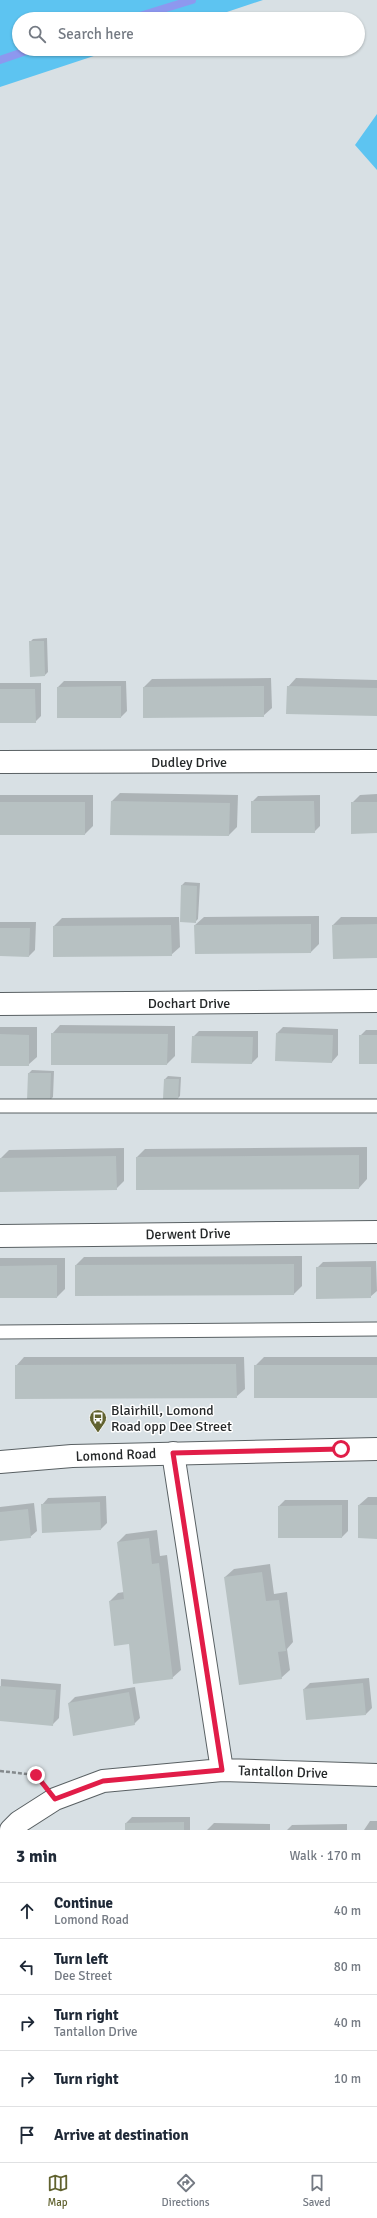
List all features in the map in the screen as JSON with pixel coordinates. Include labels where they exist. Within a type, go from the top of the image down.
[{"type":"street","name":"Dudley Drive","points":[[0,762],[377,761]]},
{"type":"street","name":"Dochart Drive","points":[[0,1004],[377,1001]]},
{"type":"street","name":"Derwent Drive","points":[[0,1236],[377,1232]]},
{"type":"street","name":"Lomond Road","points":[[0,1462],[72,1456],[377,1449]]},
{"type":"street","points":[[173,1453],[222,1770]]},
{"type":"street","name":"Tantallon Drive","points":[[11,1830],[19,1822],[55,1799],[103,1781],[222,1770],[377,1775]]},
{"type":"lane","points":[[0,1106],[377,1106]]},
{"type":"lane","points":[[0,1332],[377,1329]]},
{"type":"path","points":[[0,1771],[36,1775],[55,1799]]},
{"type":"shaded area","points":[[0,0],[263,0],[227,12],[12,12],[12,56],[94,56],[0,87]]},
{"type":"shaded area","points":[[377,114],[377,170],[355,145]]},
{"type":"building","points":[[29,641],[44,641],[45,676],[30,677]]},
{"type":"building","points":[[121,686],[121,718],[57,718],[57,687]]},
{"type":"building","points":[[264,686],[264,717],[143,718],[143,687]]},
{"type":"building","points":[[287,686],[377,688],[377,716],[286,714]]},
{"type":"building","points":[[0,689],[35,689],[36,723],[0,723]]},
{"type":"building","points":[[111,801],[230,803],[229,836],[110,835]]},
{"type":"building","points":[[251,801],[314,801],[315,833],[251,833]]},
{"type":"building","points":[[0,802],[85,802],[85,835],[0,835]]},
{"type":"building","points":[[351,802],[377,802],[377,833],[351,834]]},
{"type":"building","points":[[181,885],[197,886],[196,923],[180,922]]},
{"type":"building","points":[[311,924],[311,953],[195,954],[194,925]]},
{"type":"building","points":[[377,924],[377,958],[333,959],[332,925]]},
{"type":"building","points":[[171,925],[172,956],[53,957],[53,926]]},
{"type":"building","points":[[0,928],[30,928],[29,957],[0,956]]},
{"type":"building","points":[[51,1033],[168,1034],[167,1065],[51,1065]]},
{"type":"building","points":[[276,1033],[333,1035],[332,1063],[275,1061]]},
{"type":"building","points":[[0,1034],[29,1035],[29,1066],[0,1066]]},
{"type":"building","points":[[359,1035],[377,1035],[377,1064],[359,1064]]},
{"type":"building","points":[[192,1036],[253,1037],[252,1064],[191,1063]]},
{"type":"building","points":[[28,1073],[51,1073],[50,1101],[27,1101]]},
{"type":"building","points":[[164,1079],[179,1079],[178,1100],[163,1099]]},
{"type":"building","points":[[359,1155],[359,1189],[136,1190],[136,1157]]},
{"type":"building","points":[[116,1156],[117,1190],[0,1192],[0,1158]]},
{"type":"building","points":[[294,1264],[294,1295],[75,1296],[75,1265]]},
{"type":"building","points":[[57,1265],[57,1298],[0,1298],[0,1266]]},
{"type":"building","points":[[316,1267],[371,1267],[371,1298],[316,1299]]},
{"type":"building","points":[[236,1364],[237,1398],[15,1399],[15,1365]]},
{"type":"building","points":[[254,1365],[377,1365],[377,1398],[254,1398]]},
{"type":"building","points":[[100,1502],[101,1530],[42,1533],[41,1504]]},
{"type":"building","points":[[342,1505],[342,1538],[278,1538],[278,1506]]},
{"type":"building","points":[[358,1505],[377,1505],[377,1539],[358,1538]]},
{"type":"building","points":[[28,1509],[31,1538],[0,1541],[0,1512]]},
{"type":"building","points":[[149,1538],[152,1564],[159,1563],[173,1679],[133,1684],[129,1644],[114,1646],[109,1601],[124,1599],[117,1542]]},
{"type":"building","points":[[262,1572],[266,1601],[279,1600],[286,1651],[278,1652],[282,1679],[239,1685],[224,1577]]},
{"type":"building","points":[[363,1683],[366,1715],[306,1720],[303,1689]]},
{"type":"building","points":[[0,1686],[56,1690],[53,1726],[0,1721]]},
{"type":"building","points":[[129,1692],[135,1725],[73,1736],[68,1703]]},
{"type":"building","points":[[184,1822],[184,1830],[125,1830],[125,1823]]},
{"type":"waterway","points":[[153,12],[192,0]]},
{"type":"waterway","points":[[0,60],[12,56]]},
{"type":"place","name":"Blairhill, Lomond Road opp Dee Street","points":[[98,1433]]},
{"type":"route","points":[[36,1775],[55,1799],[103,1781],[222,1770],[173,1453],[341,1449]]}]
